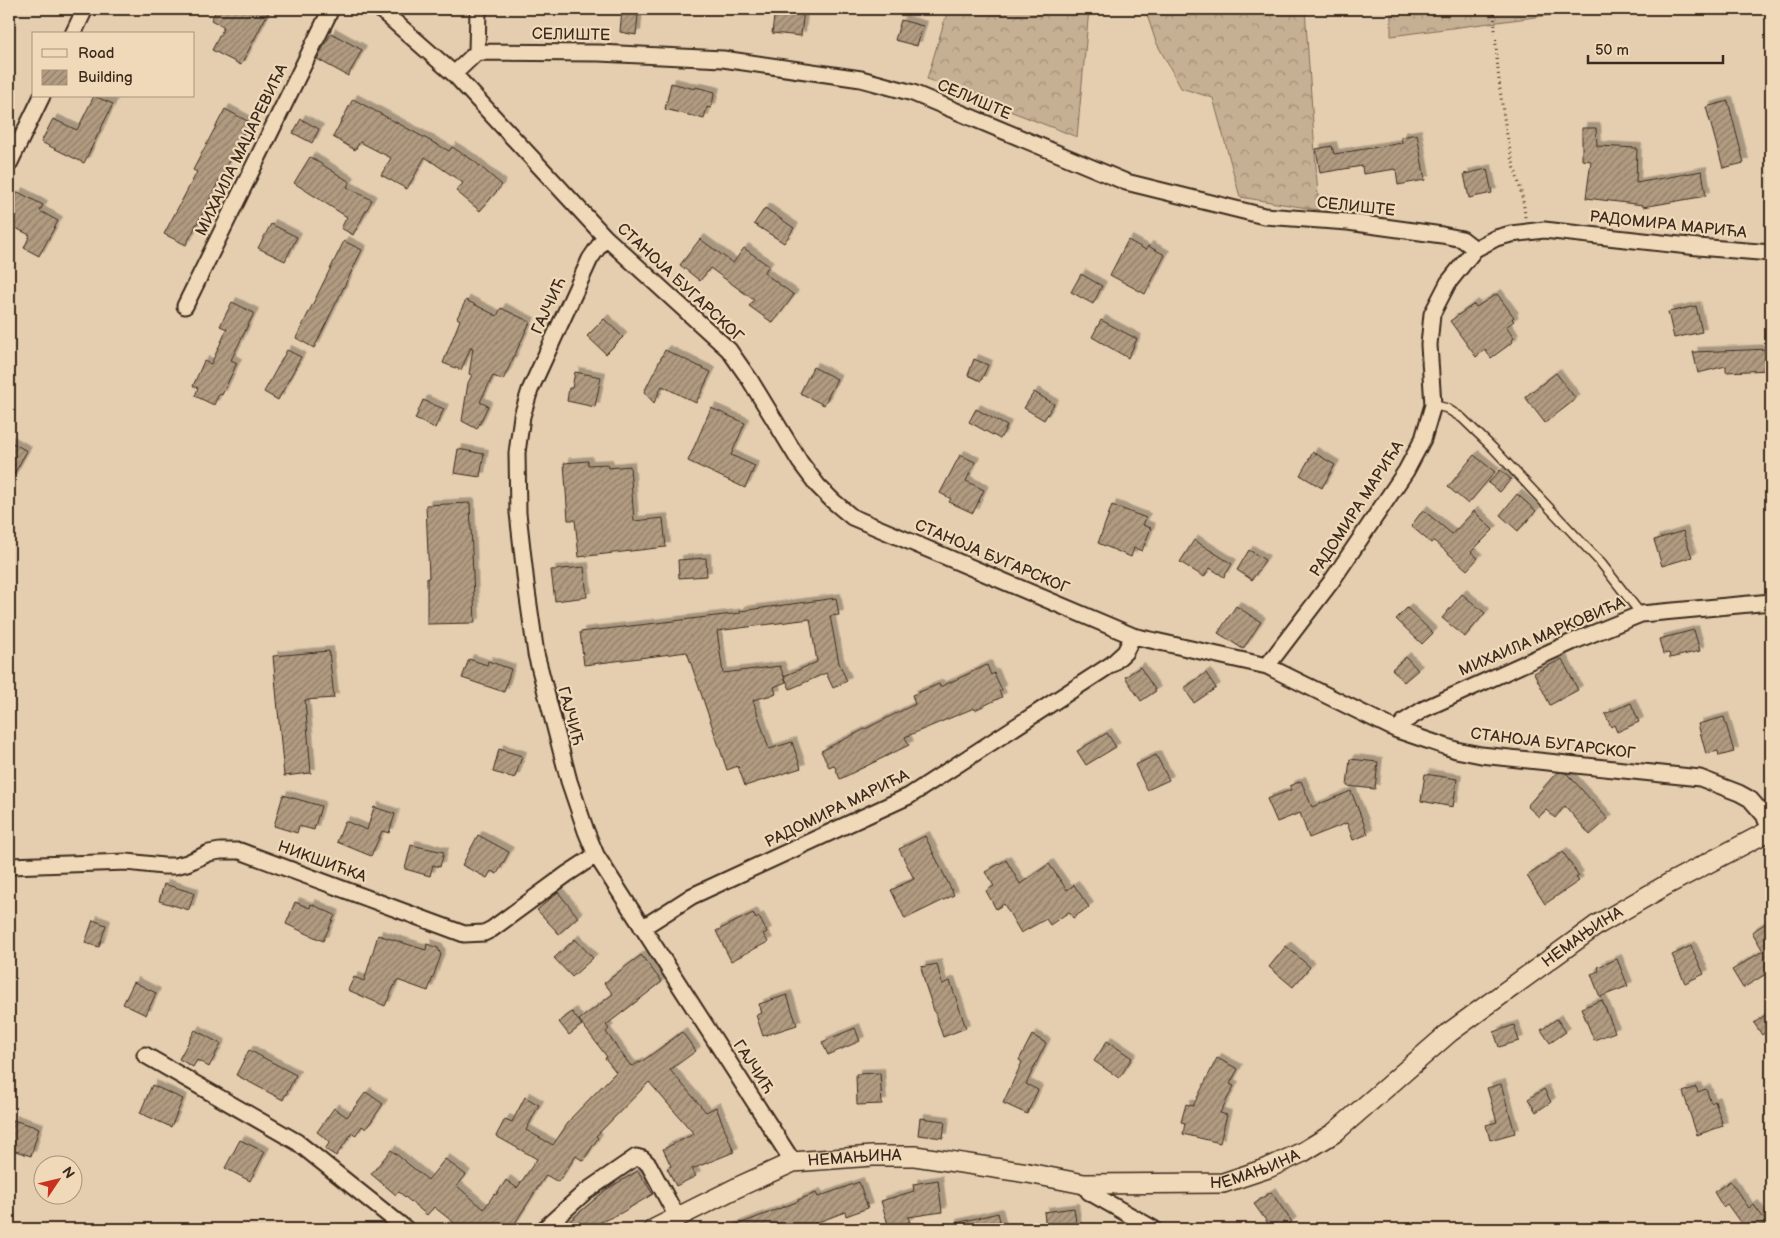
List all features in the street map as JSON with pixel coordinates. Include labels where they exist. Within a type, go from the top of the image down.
[{"type":"street","points":[[74,32],[85,9]]},
{"type":"street","name":"МИХАИЛА МАЏАРЕВИЋА","points":[[184,306],[331,9]]},
{"type":"street","name":"СТАНОЈА БУГАРСКОГ","points":[[380,9],[454,74],[605,237],[729,350],[750,380],[800,462],[818,486],[852,517],[1133,636],[1267,666],[1398,730],[1456,750],[1481,755],[1700,778],[1739,792],[1750,799],[1764,814],[1771,830]]},
{"type":"street","points":[[454,74],[477,52],[478,9]]},
{"type":"street","name":"СЕЛИШТЕ","points":[[477,52],[599,52],[714,59],[861,79],[913,93],[1126,182],[1264,216],[1348,222],[1442,235],[1462,239],[1475,248]]},
{"type":"street","points":[[9,164],[41,98]]},
{"type":"street","name":"РАДОМИРА МАРИЋА","points":[[1267,666],[1331,582],[1406,471],[1424,439],[1433,405],[1430,345],[1432,314],[1448,283],[1475,248],[1496,238],[1525,231],[1544,230],[1771,254]]},
{"type":"street","name":"ГАЈЧИЋ","points":[[605,237],[590,259],[530,390],[522,416],[517,453],[518,514],[536,654],[569,781],[596,855],[794,1162]]},
{"type":"street","name":"МИХАИЛА МАРКОВИЋА","points":[[1398,730],[1405,721],[1432,705],[1572,642],[1641,614],[1771,602]]},
{"type":"street","name":"РАДОМИРА МАРИЋА","points":[[642,928],[692,896],[909,796],[1112,664],[1125,652],[1133,636]]},
{"type":"street","name":"НЕМАЊИНА","points":[[654,1229],[738,1187],[794,1162],[872,1156],[915,1156],[1028,1173],[1084,1184],[1223,1183],[1268,1168],[1303,1152],[1334,1133],[1450,1032],[1597,925],[1668,884],[1771,830]]},
{"type":"street","name":"НИКШИЋКА","points":[[9,866],[127,862],[175,866],[220,851],[240,851],[464,934],[474,934],[492,929],[596,855]]},
{"type":"street","points":[[145,1055],[297,1142],[406,1229]]},
{"type":"street","points":[[544,1229],[585,1192],[636,1157],[643,1159],[649,1165],[677,1217]]},
{"type":"street","points":[[1084,1184],[1089,1192],[1143,1227]]},
{"type":"lane","points":[[1433,405],[1446,408],[1462,418],[1493,448],[1601,563],[1641,614]]},
{"type":"path","points":[[1494,9],[1500,93],[1510,152],[1524,202],[1525,231]]},
{"type":"green space","points":[[948,9],[1089,9],[1077,137],[927,79]]},
{"type":"green space","points":[[1145,9],[1305,9],[1319,210],[1240,197],[1213,98],[1181,88],[1156,42]]},
{"type":"green space","points":[[1391,9],[1596,9],[1391,36]]},
{"type":"building","points":[[217,9],[270,9],[241,65],[212,50],[224,27],[211,20]]},
{"type":"building","points":[[622,9],[638,9],[636,35],[620,32]]},
{"type":"building","points":[[775,9],[804,9],[801,36],[772,33]]},
{"type":"building","points":[[901,20],[923,26],[917,46],[895,40]]},
{"type":"building","points":[[331,33],[362,50],[348,76],[317,59]]},
{"type":"building","points":[[671,83],[715,92],[711,108],[707,107],[704,119],[665,109]]},
{"type":"building","points":[[93,98],[99,98],[113,104],[84,163],[41,142],[53,119],[77,130]]},
{"type":"building","points":[[353,99],[449,151],[452,147],[474,161],[502,185],[480,211],[456,191],[463,183],[425,157],[407,189],[381,175],[391,158],[360,142],[355,150],[333,137]]},
{"type":"building","points":[[1728,101],[1744,163],[1723,168],[1706,107]]},
{"type":"building","points":[[225,109],[249,122],[186,245],[164,234],[197,172],[193,170]]},
{"type":"building","points":[[301,119],[319,129],[312,143],[293,133]]},
{"type":"building","points":[[1582,128],[1596,128],[1597,146],[1637,148],[1636,183],[1702,171],[1706,196],[1643,207],[1643,205],[1586,198],[1591,161],[1582,160]]},
{"type":"building","points":[[1417,134],[1425,180],[1398,185],[1396,169],[1363,174],[1362,166],[1320,173],[1316,149],[1332,146],[1334,154],[1402,143],[1401,137]]},
{"type":"building","points":[[310,157],[350,182],[347,187],[372,200],[353,235],[341,228],[347,217],[294,183]]},
{"type":"building","points":[[1487,169],[1492,193],[1469,198],[1464,174]]},
{"type":"building","points":[[18,192],[43,205],[40,211],[58,221],[39,256],[24,248],[30,235],[9,225],[9,211]]},
{"type":"building","points":[[765,208],[794,228],[784,243],[754,224]]},
{"type":"building","points":[[271,224],[297,237],[285,261],[258,248]]},
{"type":"building","points":[[700,239],[733,263],[744,248],[769,266],[764,273],[794,295],[773,323],[749,306],[754,300],[710,268],[700,281],[680,265]]},
{"type":"building","points":[[1128,240],[1146,250],[1148,246],[1165,255],[1145,294],[1110,275]]},
{"type":"building","points":[[344,241],[362,250],[314,348],[296,338]]},
{"type":"building","points":[[1081,274],[1102,286],[1093,304],[1071,292]]},
{"type":"building","points":[[1497,294],[1514,317],[1512,319],[1514,321],[1506,327],[1514,338],[1513,342],[1491,358],[1485,350],[1476,357],[1450,321],[1474,304],[1476,307]]},
{"type":"building","points":[[466,300],[497,316],[501,308],[530,322],[503,380],[493,376],[480,402],[488,406],[477,429],[462,421],[468,383],[472,375],[469,374],[473,348],[471,347],[461,370],[443,363],[460,320],[457,318]]},
{"type":"building","points":[[232,302],[254,313],[231,360],[237,363],[222,395],[219,394],[214,405],[195,396],[198,388],[193,386],[204,361],[211,364],[227,329],[220,326]]},
{"type":"building","points":[[1696,306],[1702,332],[1674,338],[1668,312]]},
{"type":"building","points":[[604,319],[623,337],[606,354],[587,336]]},
{"type":"building","points":[[1101,320],[1137,339],[1128,358],[1092,337]]},
{"type":"building","points":[[1771,349],[1771,370],[1726,372],[1726,366],[1698,373],[1693,352]]},
{"type":"building","points":[[287,350],[301,357],[278,400],[264,392]]},
{"type":"building","points":[[665,350],[711,372],[696,403],[662,386],[654,403],[644,392]]},
{"type":"building","points":[[974,359],[988,365],[981,381],[968,375]]},
{"type":"building","points":[[813,367],[837,379],[824,405],[800,393]]},
{"type":"building","points":[[575,372],[601,377],[595,407],[567,401],[569,388],[572,388]]},
{"type":"building","points":[[1556,373],[1576,399],[1545,423],[1525,397]]},
{"type":"building","points":[[1034,392],[1054,404],[1044,420],[1024,408]]},
{"type":"building","points":[[423,400],[444,409],[435,428],[415,419]]},
{"type":"building","points":[[711,408],[745,423],[731,455],[755,466],[745,488],[688,461]]},
{"type":"building","points":[[976,409],[1007,426],[1000,439],[969,422]]},
{"type":"building","points":[[9,441],[27,451],[9,483]]},
{"type":"building","points":[[458,449],[484,454],[480,477],[454,473]]},
{"type":"building","points":[[1313,452],[1335,465],[1322,488],[1300,475]]},
{"type":"building","points":[[960,455],[975,462],[966,481],[984,490],[973,513],[949,502],[951,499],[940,493]]},
{"type":"building","points":[[1474,455],[1495,472],[1468,504],[1448,487]]},
{"type":"building","points":[[588,461],[588,465],[608,464],[609,468],[630,466],[634,521],[663,518],[666,547],[579,557],[575,520],[568,520],[564,463]]},
{"type":"building","points":[[1500,470],[1511,479],[1500,492],[1488,483]]},
{"type":"building","points":[[1517,494],[1536,511],[1518,531],[1500,515]]},
{"type":"building","points":[[470,503],[475,623],[427,624],[427,578],[429,578],[426,505]]},
{"type":"building","points":[[1112,505],[1146,518],[1143,525],[1151,528],[1142,551],[1134,548],[1131,557],[1098,543]]},
{"type":"building","points":[[1423,510],[1452,534],[1474,511],[1493,530],[1471,552],[1478,558],[1467,570],[1434,541],[1431,543],[1411,526]]},
{"type":"building","points":[[1683,531],[1692,557],[1662,566],[1654,540]]},
{"type":"building","points":[[1194,540],[1232,564],[1224,577],[1210,568],[1204,577],[1180,562]]},
{"type":"building","points":[[1249,550],[1265,560],[1252,580],[1237,570]]},
{"type":"building","points":[[706,558],[707,576],[679,578],[678,560]]},
{"type":"building","points":[[584,567],[587,597],[555,601],[551,570]]},
{"type":"building","points":[[1462,594],[1485,613],[1465,637],[1442,618]]},
{"type":"building","points":[[836,598],[839,615],[830,616],[839,663],[847,681],[833,688],[826,673],[790,689],[784,676],[817,662],[810,619],[717,631],[723,673],[780,666],[786,682],[774,687],[776,694],[753,700],[769,749],[792,742],[801,768],[745,786],[738,766],[727,770],[687,652],[584,665],[580,632],[741,613],[740,611]]},
{"type":"building","points":[[1236,606],[1261,622],[1243,649],[1218,633]]},
{"type":"building","points":[[1407,608],[1433,633],[1422,644],[1396,619]]},
{"type":"building","points":[[1694,630],[1700,651],[1670,658],[1669,653],[1663,654],[1659,639]]},
{"type":"building","points":[[329,651],[334,698],[305,700],[311,773],[284,776],[273,656]]},
{"type":"building","points":[[1406,657],[1418,670],[1404,682],[1392,669]]},
{"type":"building","points":[[469,659],[487,665],[488,661],[511,669],[504,692],[462,678]]},
{"type":"building","points":[[1562,659],[1578,690],[1550,705],[1534,673]]},
{"type":"building","points":[[987,665],[991,675],[994,673],[1002,690],[999,691],[1002,697],[975,710],[974,708],[905,737],[909,745],[840,779],[834,765],[829,767],[821,751],[915,704],[912,695],[939,684],[940,687]]},
{"type":"building","points":[[1140,667],[1156,691],[1141,701],[1125,677]]},
{"type":"building","points":[[1206,673],[1216,688],[1194,703],[1184,688]]},
{"type":"building","points":[[1631,703],[1639,722],[1617,732],[1614,725],[1611,727],[1605,714]]},
{"type":"building","points":[[1724,717],[1734,752],[1719,756],[1718,751],[1706,754],[1698,724]]},
{"type":"building","points":[[1107,733],[1116,747],[1086,765],[1077,751]]},
{"type":"building","points":[[499,749],[522,756],[515,778],[493,772]]},
{"type":"building","points":[[1156,755],[1169,780],[1147,790],[1135,765]]},
{"type":"building","points":[[1350,759],[1378,762],[1375,789],[1347,786]]},
{"type":"building","points":[[1557,772],[1566,773],[1608,819],[1590,835],[1565,806],[1555,818],[1546,810],[1539,817],[1527,806]]},
{"type":"building","points":[[1425,774],[1457,779],[1453,807],[1421,801]]},
{"type":"building","points":[[1301,781],[1312,807],[1351,791],[1368,834],[1353,840],[1347,823],[1309,838],[1300,813],[1277,822],[1267,799],[1291,790],[1290,786]]},
{"type":"building","points":[[283,795],[321,806],[314,830],[299,826],[297,833],[274,826]]},
{"type":"building","points":[[374,807],[395,814],[389,833],[382,831],[371,856],[337,842],[345,821],[367,830]]},
{"type":"building","points":[[478,835],[509,852],[497,874],[491,871],[487,878],[462,865]]},
{"type":"building","points":[[925,836],[954,895],[905,919],[891,890],[914,879],[899,849]]},
{"type":"building","points":[[411,845],[444,852],[440,867],[433,865],[430,876],[405,869]]},
{"type":"building","points":[[1563,852],[1579,876],[1576,878],[1579,881],[1545,904],[1527,876]]},
{"type":"building","points":[[1006,860],[1020,884],[1049,864],[1067,890],[1074,885],[1089,907],[1073,918],[1069,912],[1050,925],[1046,919],[1021,933],[1004,904],[996,909],[986,891],[994,886],[985,872]]},
{"type":"building","points":[[164,884],[194,893],[189,910],[159,901]]},
{"type":"building","points":[[558,892],[578,917],[559,934],[537,910]]},
{"type":"building","points":[[295,902],[310,908],[311,904],[335,915],[323,941],[286,924]]},
{"type":"building","points":[[753,913],[756,919],[759,917],[767,932],[763,934],[768,942],[731,961],[716,931]]},
{"type":"building","points":[[93,920],[106,925],[99,947],[85,943]]},
{"type":"building","points":[[1766,923],[1771,931],[1771,971],[1743,988],[1732,970],[1763,951],[1752,932]]},
{"type":"building","points":[[378,935],[426,950],[427,944],[438,948],[441,955],[428,991],[397,980],[385,1006],[348,990],[354,977],[364,981]]},
{"type":"building","points":[[575,939],[593,958],[572,977],[554,958]]},
{"type":"building","points":[[1286,946],[1310,967],[1293,987],[1269,967]]},
{"type":"building","points":[[1691,946],[1704,974],[1685,983],[1672,955]]},
{"type":"building","points":[[641,955],[662,982],[606,1025],[609,1029],[606,1032],[630,1065],[633,1066],[640,1063],[682,1032],[696,1051],[670,1070],[706,1112],[716,1107],[734,1152],[692,1169],[696,1176],[676,1186],[667,1168],[671,1166],[663,1149],[694,1134],[649,1082],[596,1136],[598,1138],[583,1161],[576,1156],[558,1182],[546,1175],[511,1229],[462,1229],[434,1207],[427,1215],[399,1192],[396,1195],[371,1174],[391,1150],[428,1180],[445,1159],[466,1175],[457,1186],[484,1209],[506,1180],[517,1188],[537,1159],[496,1136],[505,1119],[512,1122],[525,1097],[539,1105],[526,1130],[553,1145],[572,1117],[616,1072],[579,1020],[613,994],[604,983]]},
{"type":"building","points":[[1617,959],[1628,986],[1600,997],[1591,974],[1599,971],[1598,967]]},
{"type":"building","points":[[937,964],[942,984],[950,981],[966,1028],[943,1037],[921,967]]},
{"type":"building","points":[[134,982],[156,993],[146,1015],[123,1004]]},
{"type":"building","points":[[787,995],[797,1025],[763,1036],[756,1015],[762,1013],[759,1004]]},
{"type":"building","points":[[1602,1000],[1615,1032],[1594,1040],[1581,1008]]},
{"type":"building","points":[[1771,1011],[1771,1028],[1762,1035],[1754,1023]]},
{"type":"building","points":[[572,1012],[582,1025],[569,1035],[559,1022]]},
{"type":"building","points":[[1557,1019],[1566,1032],[1550,1043],[1541,1030]]},
{"type":"building","points":[[1514,1025],[1519,1041],[1499,1047],[1494,1032]]},
{"type":"building","points":[[855,1028],[860,1041],[828,1055],[822,1042]]},
{"type":"building","points":[[195,1030],[221,1044],[209,1067],[197,1060],[193,1067],[179,1059]]},
{"type":"building","points":[[1032,1035],[1046,1043],[1026,1084],[1038,1090],[1027,1114],[1003,1103],[1022,1062],[1019,1060]]},
{"type":"building","points":[[1107,1041],[1132,1058],[1119,1078],[1094,1061]]},
{"type":"building","points":[[249,1050],[296,1075],[283,1100],[236,1075]]},
{"type":"building","points":[[1217,1058],[1238,1069],[1230,1084],[1234,1086],[1220,1113],[1227,1115],[1220,1143],[1183,1134],[1185,1123],[1181,1122],[1186,1104],[1193,1106]]},
{"type":"building","points":[[880,1073],[882,1104],[857,1105],[856,1074]]},
{"type":"building","points":[[1501,1084],[1515,1133],[1490,1140],[1486,1125],[1497,1122],[1487,1088]]},
{"type":"building","points":[[152,1085],[183,1099],[171,1127],[140,1113]]},
{"type":"building","points":[[1696,1087],[1698,1092],[1706,1089],[1711,1103],[1715,1101],[1723,1126],[1697,1135],[1683,1092]]},
{"type":"building","points":[[1544,1089],[1551,1102],[1536,1112],[1528,1099]]},
{"type":"building","points":[[366,1092],[383,1104],[366,1129],[362,1126],[355,1136],[352,1133],[336,1156],[325,1149],[330,1142],[317,1132],[334,1108],[347,1117]]},
{"type":"building","points":[[920,1118],[945,1121],[943,1138],[918,1135]]},
{"type":"building","points":[[13,1120],[39,1128],[31,1156],[9,1149],[9,1136]]},
{"type":"building","points":[[240,1140],[265,1152],[250,1181],[225,1168]]},
{"type":"building","points":[[638,1171],[653,1194],[621,1213],[586,1229],[560,1229],[607,1189]]},
{"type":"building","points":[[938,1180],[942,1212],[908,1217],[910,1222],[889,1228],[881,1201],[914,1191],[913,1184]]},
{"type":"building","points":[[1730,1181],[1749,1208],[1754,1205],[1767,1223],[1757,1229],[1745,1229],[1727,1204],[1723,1207],[1714,1192]]},
{"type":"building","points":[[859,1182],[868,1208],[846,1216],[845,1212],[800,1229],[729,1229],[816,1193],[818,1197]]},
{"type":"building","points":[[1271,1192],[1292,1222],[1282,1229],[1272,1229],[1254,1204]]},
{"type":"building","points":[[1074,1208],[1077,1229],[1046,1229],[1044,1212]]},
{"type":"building","points":[[998,1213],[1002,1229],[952,1229],[952,1224]]}]
